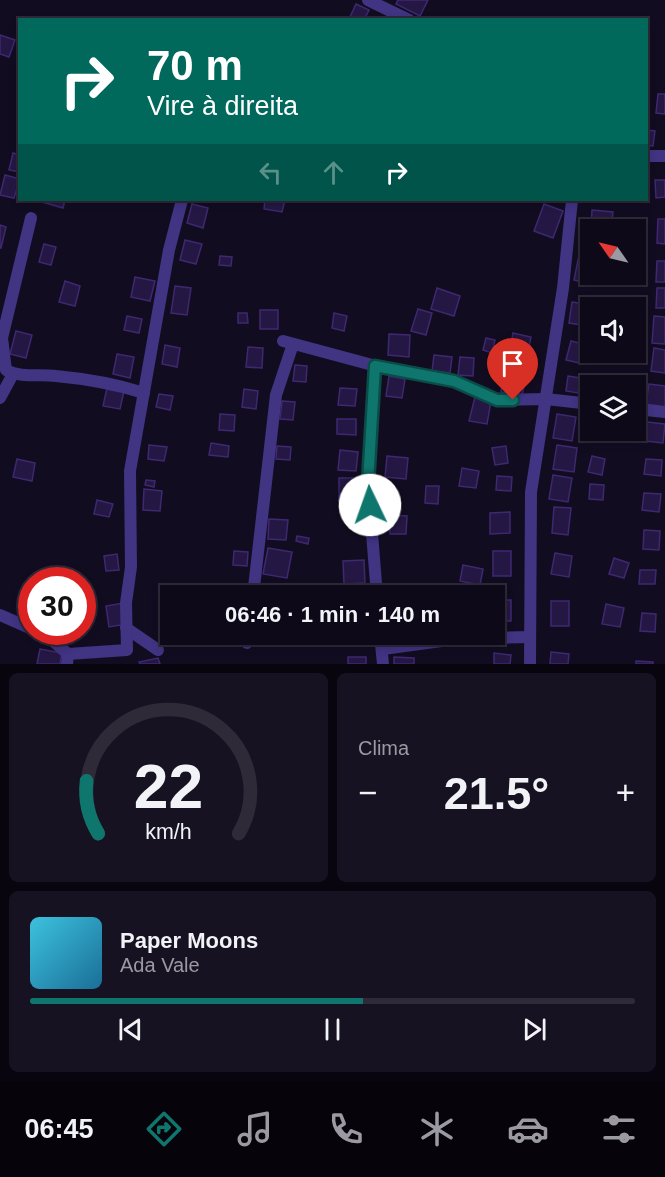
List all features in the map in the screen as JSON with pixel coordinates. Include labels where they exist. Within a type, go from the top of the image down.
[{"type":"street","points":[[368,0],[405,18]]},
{"type":"street","points":[[648,156],[665,156]]},
{"type":"street","points":[[55,645],[68,659],[127,650],[126,603],[131,567],[130,471],[169,250],[182,201]]},
{"type":"street","points":[[530,664],[531,492],[563,288],[572,201]]},
{"type":"street","points":[[31,218],[1,336],[6,370],[13,374],[110,382],[144,393]]},
{"type":"street","points":[[255,585],[276,395],[288,342],[375,366],[454,381],[497,400],[546,399],[580,403]]},
{"type":"street","points":[[375,366],[368,483],[376,585]]},
{"type":"street","points":[[0,398],[13,374]]},
{"type":"street","points":[[646,410],[665,412]]},
{"type":"street","points":[[0,615],[18,622]]},
{"type":"street","points":[[126,628],[158,650]]},
{"type":"street","points":[[383,649],[456,639],[530,637]]},
{"type":"street","points":[[382,645],[383,664]]},
{"type":"building","points":[[398,0],[428,0],[420,16],[396,4]]},
{"type":"building","points":[[356,4],[369,10],[365,18],[350,17]]},
{"type":"building","points":[[0,35],[15,40],[9,57],[0,54]]},
{"type":"building","points":[[658,94],[665,94],[665,114],[656,113]]},
{"type":"building","points":[[648,130],[655,131],[653,146],[648,145]]},
{"type":"building","points":[[13,153],[18,154],[18,172],[9,170]]},
{"type":"building","points":[[5,175],[18,178],[14,198],[0,195]]},
{"type":"building","points":[[655,180],[665,180],[665,197],[656,198]]},
{"type":"building","points":[[42,201],[65,201],[63,208]]},
{"type":"building","points":[[265,201],[285,201],[282,212],[264,209]]},
{"type":"building","points":[[192,204],[208,208],[203,228],[187,223]]},
{"type":"building","points":[[544,204],[563,211],[553,238],[534,231]]},
{"type":"building","points":[[592,210],[613,212],[612,219],[592,219]]},
{"type":"building","points":[[658,219],[665,219],[665,244],[657,243]]},
{"type":"building","points":[[0,225],[6,227],[1,248],[0,248]]},
{"type":"building","points":[[185,240],[202,244],[196,264],[180,260]]},
{"type":"building","points":[[44,244],[56,247],[51,265],[39,262]]},
{"type":"building","points":[[579,255],[580,255],[580,282],[574,280]]},
{"type":"building","points":[[220,256],[232,257],[231,266],[219,265]]},
{"type":"building","points":[[657,261],[665,261],[665,282],[656,282]]},
{"type":"building","points":[[135,277],[155,281],[150,301],[131,297]]},
{"type":"building","points":[[65,281],[80,286],[75,306],[59,302]]},
{"type":"building","points":[[175,286],[191,288],[187,315],[171,313]]},
{"type":"building","points":[[437,288],[460,296],[454,316],[431,309]]},
{"type":"building","points":[[657,288],[665,288],[665,308],[656,308]]},
{"type":"building","points":[[572,302],[580,303],[580,325],[569,323]]},
{"type":"building","points":[[418,309],[432,313],[426,335],[411,331]]},
{"type":"building","points":[[260,310],[278,310],[278,329],[260,329]]},
{"type":"building","points":[[238,313],[247,313],[248,323],[238,323]]},
{"type":"building","points":[[334,313],[347,316],[344,331],[332,328]]},
{"type":"building","points":[[127,316],[142,319],[139,333],[124,330]]},
{"type":"building","points":[[654,316],[665,317],[665,344],[652,343]]},
{"type":"building","points":[[16,331],[32,335],[26,358],[10,354]]},
{"type":"building","points":[[513,333],[531,337],[527,357],[509,354]]},
{"type":"building","points":[[389,334],[410,335],[409,357],[388,355]]},
{"type":"building","points":[[486,338],[495,340],[492,353],[483,350]]},
{"type":"building","points":[[571,341],[580,343],[580,363],[584,364],[566,360]]},
{"type":"building","points":[[165,345],[180,348],[177,367],[162,364]]},
{"type":"building","points":[[248,347],[263,348],[262,368],[246,367]]},
{"type":"building","points":[[654,348],[665,350],[665,373],[651,371]]},
{"type":"building","points":[[117,354],[134,357],[130,378],[113,374]]},
{"type":"building","points":[[434,355],[452,357],[450,373],[432,371]]},
{"type":"building","points":[[460,357],[474,358],[473,376],[458,375]]},
{"type":"building","points":[[295,365],[307,366],[306,382],[293,381]]},
{"type":"building","points":[[504,373],[526,376],[522,396],[501,392]]},
{"type":"building","points":[[389,376],[405,379],[402,398],[386,396]]},
{"type":"building","points":[[568,376],[580,378],[578,393],[566,391]]},
{"type":"building","points":[[649,384],[665,386],[665,407],[646,404]]},
{"type":"building","points":[[107,388],[124,391],[120,409],[103,406]]},
{"type":"building","points":[[340,388],[357,389],[355,406],[338,405]]},
{"type":"building","points":[[244,389],[258,391],[256,409],[242,407]]},
{"type":"building","points":[[159,394],[173,396],[170,410],[156,407]]},
{"type":"building","points":[[475,397],[491,401],[487,424],[469,421]]},
{"type":"building","points":[[282,401],[295,402],[293,420],[280,419]]},
{"type":"building","points":[[220,414],[235,415],[234,431],[219,430]]},
{"type":"building","points":[[557,414],[576,417],[572,441],[553,438]]},
{"type":"building","points":[[337,419],[356,419],[356,435],[337,434]]},
{"type":"building","points":[[647,422],[665,424],[663,443],[645,441]]},
{"type":"building","points":[[211,443],[229,446],[228,457],[209,455]]},
{"type":"building","points":[[149,445],[167,447],[164,461],[148,459]]},
{"type":"building","points":[[557,445],[577,448],[574,472],[553,469]]},
{"type":"building","points":[[277,446],[291,447],[290,460],[276,459]]},
{"type":"building","points":[[506,446],[508,463],[495,465],[492,448]]},
{"type":"building","points":[[340,450],[358,452],[356,471],[338,470]]},
{"type":"building","points":[[387,456],[408,458],[406,479],[385,477]]},
{"type":"building","points":[[592,456],[605,459],[602,475],[588,472]]},
{"type":"building","points":[[17,459],[35,463],[32,481],[13,477]]},
{"type":"building","points":[[646,459],[662,460],[661,476],[644,474]]},
{"type":"building","points":[[462,468],[479,471],[476,488],[459,486]]},
{"type":"building","points":[[553,475],[572,478],[568,502],[549,499]]},
{"type":"building","points":[[497,476],[512,477],[511,491],[496,490]]},
{"type":"building","points":[[339,478],[359,478],[359,500],[339,501]]},
{"type":"building","points":[[146,480],[155,481],[154,487],[145,485]]},
{"type":"building","points":[[590,484],[604,485],[603,500],[589,499]]},
{"type":"building","points":[[426,486],[439,486],[438,504],[425,503]]},
{"type":"building","points":[[144,489],[162,491],[160,511],[143,510]]},
{"type":"building","points":[[644,493],[661,494],[659,512],[642,510]]},
{"type":"building","points":[[97,500],[113,504],[109,517],[94,514]]},
{"type":"building","points":[[554,507],[571,508],[568,535],[552,533]]},
{"type":"building","points":[[510,512],[510,533],[490,534],[490,513]]},
{"type":"building","points":[[390,515],[407,516],[406,534],[390,534]]},
{"type":"building","points":[[269,519],[288,520],[286,540],[268,539]]},
{"type":"building","points":[[644,530],[660,531],[659,550],[643,549]]},
{"type":"building","points":[[297,536],[309,538],[308,544],[296,541]]},
{"type":"building","points":[[268,548],[292,552],[287,578],[263,574]]},
{"type":"building","points":[[234,551],[248,552],[247,566],[233,565]]},
{"type":"building","points":[[493,551],[511,551],[511,576],[493,576]]},
{"type":"building","points":[[555,553],[572,556],[569,577],[551,574]]},
{"type":"building","points":[[117,554],[119,570],[106,571],[104,556]]},
{"type":"building","points":[[614,558],[629,563],[624,578],[609,574]]},
{"type":"building","points":[[364,560],[365,583],[344,584],[343,561]]},
{"type":"building","points":[[463,565],[483,569],[480,585],[460,581]]},
{"type":"building","points":[[640,570],[656,570],[655,584],[639,584]]},
{"type":"building","points":[[505,600],[511,600],[511,621],[505,621]]},
{"type":"building","points":[[551,601],[569,601],[569,626],[551,626]]},
{"type":"building","points":[[123,603],[127,624],[109,627],[106,606]]},
{"type":"building","points":[[606,604],[624,608],[620,627],[602,624]]},
{"type":"building","points":[[642,613],[656,614],[655,632],[640,631]]},
{"type":"building","points":[[40,649],[62,653],[60,664],[37,664]]},
{"type":"building","points":[[551,652],[569,654],[568,664],[550,664]]},
{"type":"building","points":[[494,653],[511,655],[510,664],[494,664]]},
{"type":"building","points":[[348,657],[366,657],[366,664],[348,664]]},
{"type":"building","points":[[394,657],[414,658],[414,664],[394,664]]},
{"type":"building","points":[[158,658],[160,664],[140,664],[139,662]]},
{"type":"building","points":[[636,661],[653,662],[653,664],[636,664]]},
{"type":"route","points":[[370,505],[368,483],[375,366],[454,381],[497,400],[513,400]]}]
